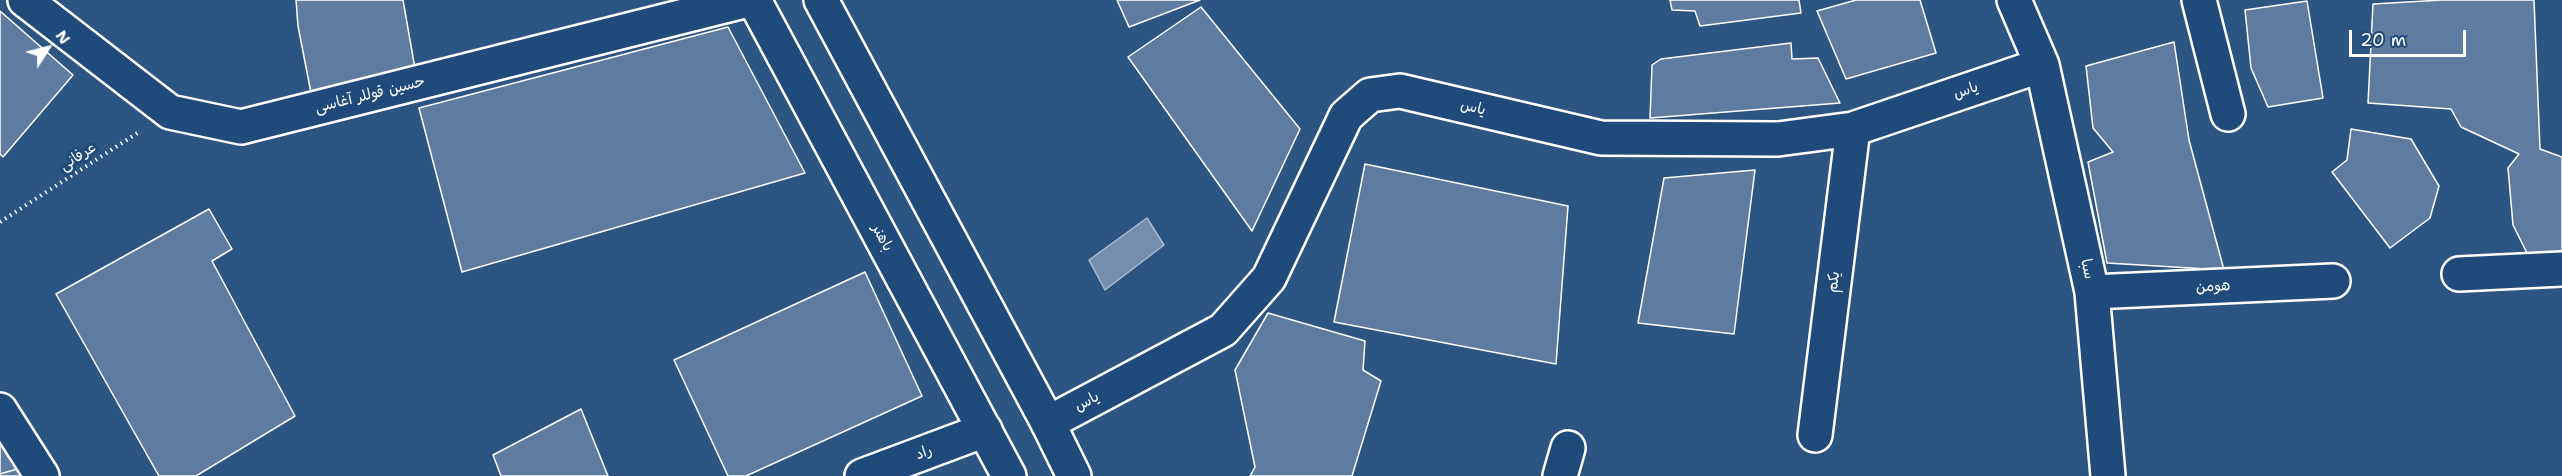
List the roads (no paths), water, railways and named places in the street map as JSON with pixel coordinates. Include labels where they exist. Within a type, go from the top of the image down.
[{"type":"street","name":"حسین قوللر آغاسی","points":[[25,0],[170,112],[241,127],[748,0]]},
{"type":"street","name":"باهنر","points":[[754,0],[1009,476]]},
{"type":"street","points":[[821,0],[1048,423],[1074,476]]},
{"type":"street","name":"سبا","points":[[2014,0],[2042,65],[2092,292],[2108,476]]},
{"type":"street","points":[[2199,0],[2228,114]]},
{"type":"street","name":"یاس","points":[[1048,423],[1223,330],[1269,278],[1346,116],[1370,95],[1400,90],[1601,138],[1778,139],[1853,129],[2042,65]]},
{"type":"street","name":"یکم","points":[[1815,435],[1853,129]]},
{"type":"street","points":[[2459,274],[2562,269]]},
{"type":"street","name":"هومن","points":[[2092,292],[2333,281]]},
{"type":"street","points":[[0,410],[42,476]]},
{"type":"street","name":"راد","points":[[862,476],[985,430]]},
{"type":"water","points":[[1147,218],[1164,245],[1105,290],[1089,260]]}]
